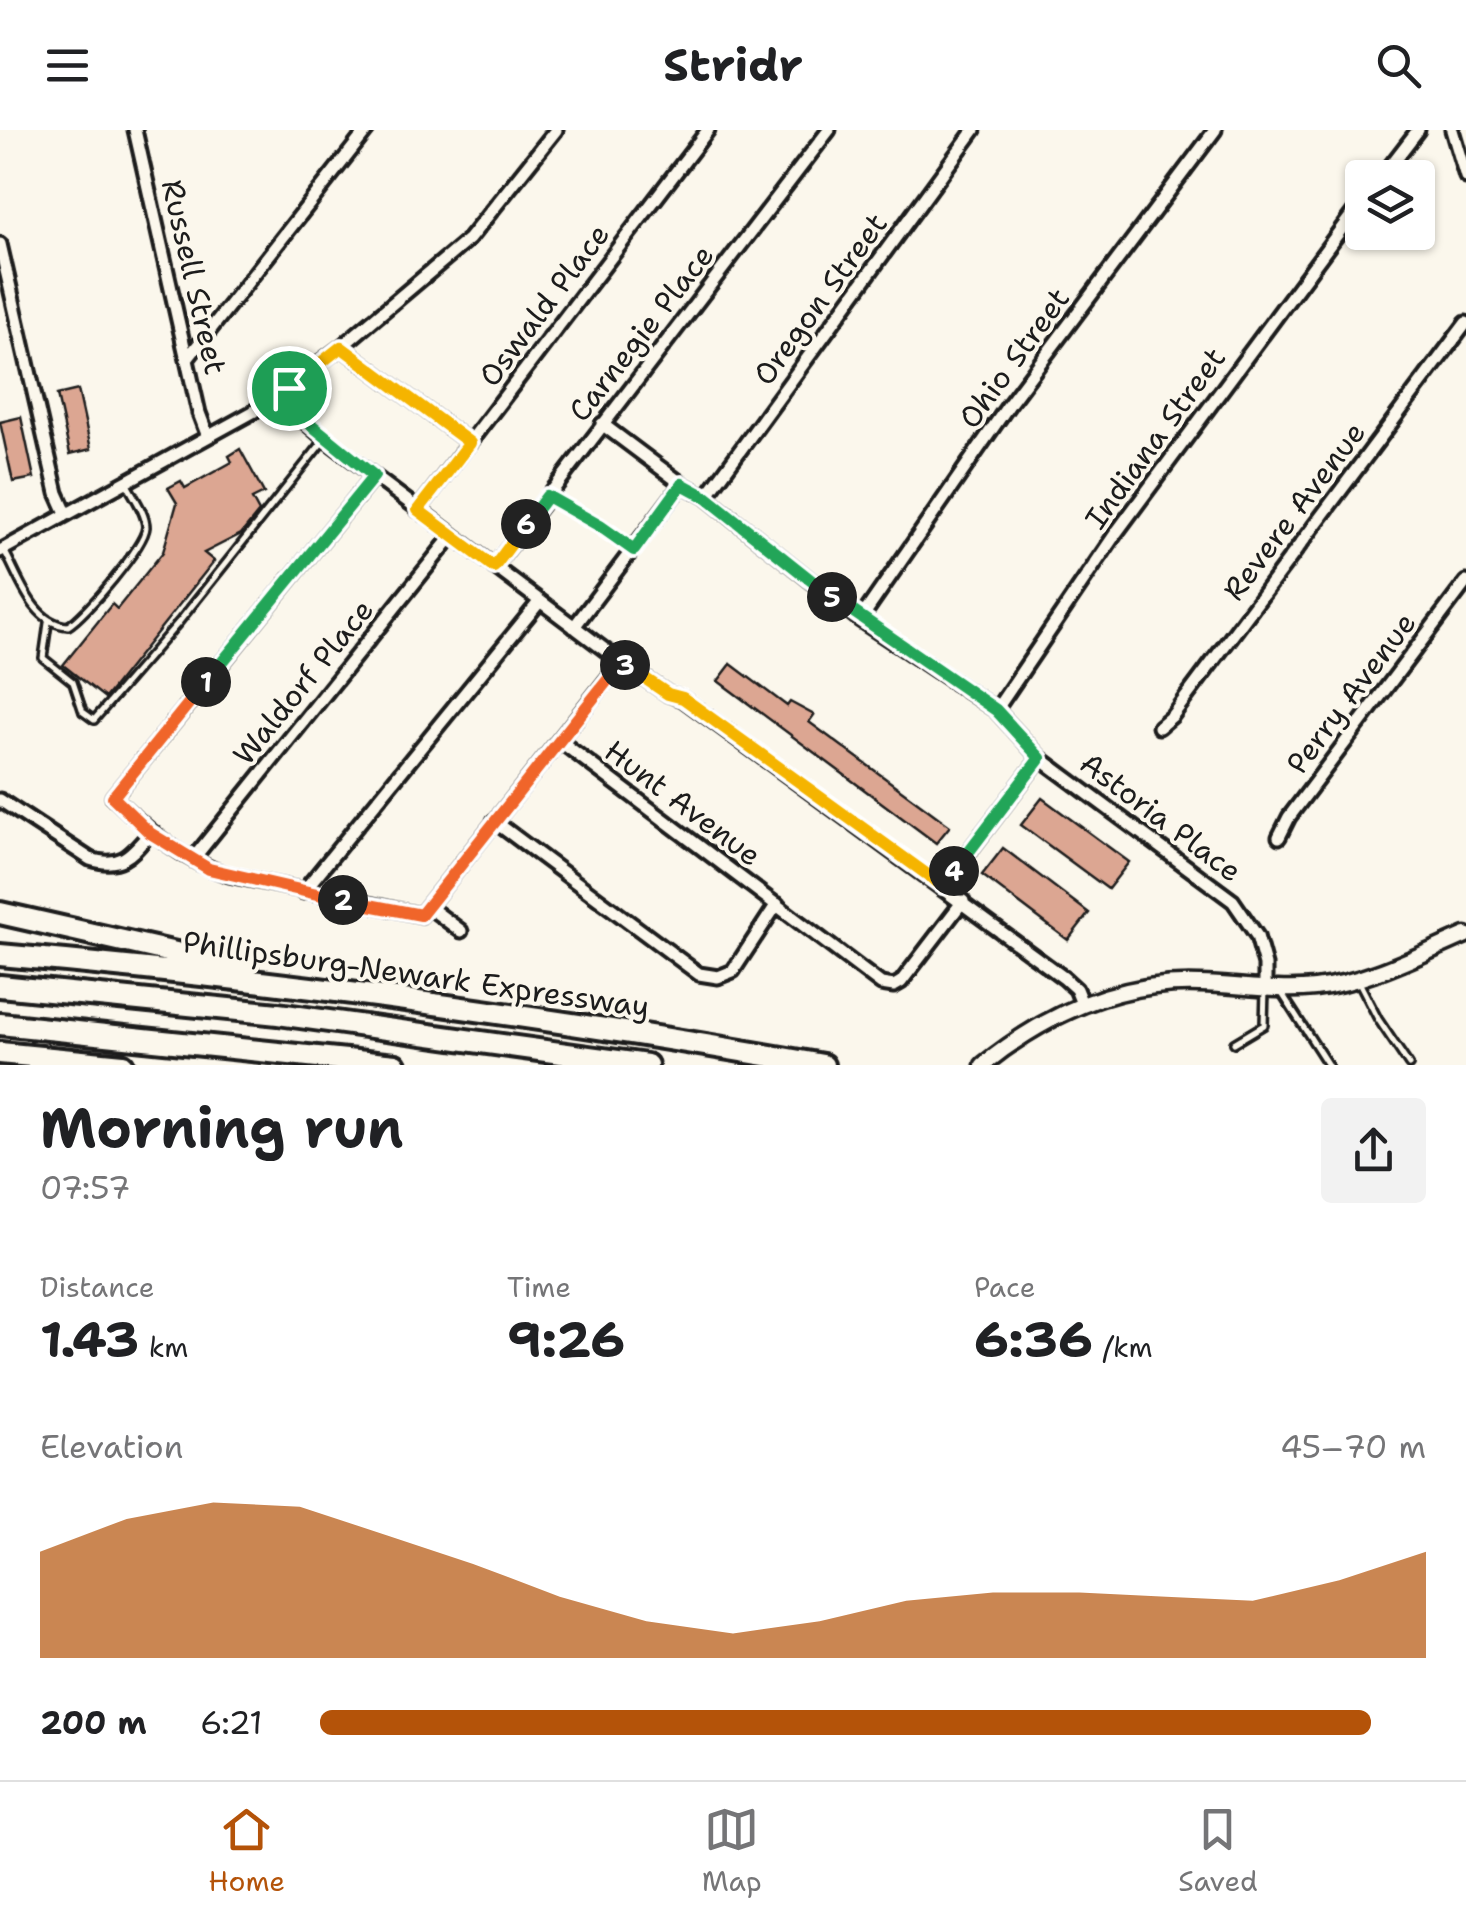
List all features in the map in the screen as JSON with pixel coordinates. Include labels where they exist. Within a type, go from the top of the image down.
[{"type":"highway","points":[[0,913],[355,994]]},
{"type":"highway","name":"Phillipsburg-Newark Expressway","points":[[0,956],[355,994],[581,1024],[823,1065]]},
{"type":"highway","name":"Phillipsburg-Newark Expressway","points":[[0,986],[332,1020],[647,1065]]},
{"type":"highway","points":[[0,1024],[395,1065]]},
{"type":"highway","points":[[0,1054],[122,1065]]},
{"type":"street","name":"Russell Street","points":[[135,130],[207,434]]},
{"type":"street","points":[[188,358],[367,130]]},
{"type":"street","points":[[2,550],[276,396],[341,347],[470,239],[556,130]]},
{"type":"street","name":"Oswald Place","points":[[418,510],[708,130]]},
{"type":"street","name":"Carnegie Place","points":[[494,567],[829,130]]},
{"type":"street","name":"Oregon Street","points":[[706,497],[974,130]]},
{"type":"street","name":"Ohio Street","points":[[860,620],[1010,403],[1215,130]]},
{"type":"street","points":[[1395,160],[1418,130]]},
{"type":"street","points":[[1452,130],[1466,177]]},
{"type":"street","name":"Indiana Street","points":[[996,710],[1116,533],[1345,224]]},
{"type":"street","points":[[0,244],[57,494],[66,513]]},
{"type":"street","name":"Revere Avenue","points":[[1160,727],[1466,323]]},
{"type":"street","points":[[341,347],[470,443]]},
{"type":"street","points":[[276,396],[325,439],[574,627],[668,694],[683,698],[963,901],[1064,978],[1076,989],[1082,1004]]},
{"type":"street","name":"Astoria Place","points":[[602,424],[682,484],[706,497],[860,620],[996,710],[1040,758],[1233,901],[1257,936],[1272,989]]},
{"type":"street","points":[[374,476],[113,797],[150,833],[194,860],[229,875],[303,892],[425,911],[461,930]]},
{"type":"street","points":[[574,627],[682,484]]},
{"type":"street","name":"Waldorf Place","points":[[194,860],[452,536]]},
{"type":"street","name":"Perry Avenue","points":[[1279,836],[1289,817],[1466,582]]},
{"type":"street","points":[[303,892],[540,601]]},
{"type":"street","points":[[425,911],[622,662]]},
{"type":"street","name":"Hunt Avenue","points":[[560,741],[881,984],[894,986],[902,982],[963,901]]},
{"type":"street","points":[[943,886],[1040,758]]},
{"type":"street","points":[[0,800],[90,859],[101,862],[127,860],[150,833]]},
{"type":"street","points":[[494,821],[699,974],[718,977],[733,971],[777,904]]},
{"type":"street","points":[[983,1065],[1031,1030],[1082,1004],[1122,992],[1172,984],[1317,988],[1358,979],[1466,936]]},
{"type":"lane","points":[[48,623],[43,658],[73,682],[83,712],[94,720],[157,649],[325,439]]},
{"type":"lane","points":[[2,550],[39,613],[48,623],[68,626],[139,546],[146,524],[125,480]]},
{"type":"lane","points":[[547,496],[634,550]]},
{"type":"lane","points":[[1358,979],[1378,1019],[1409,1065]]},
{"type":"lane","points":[[1234,1043],[1264,1025],[1272,989]]},
{"type":"lane","points":[[1272,989],[1328,1065]]},
{"type":"building","points":[[78,390],[91,449],[70,454],[57,395]]},
{"type":"building","points":[[21,417],[34,478],[13,482],[0,422]]},
{"type":"building","points":[[240,449],[264,493],[252,499],[259,512],[241,534],[204,553],[214,561],[105,698],[63,665],[112,604],[117,609],[163,552],[177,503],[168,488],[181,481],[185,488],[232,462],[229,456]]},
{"type":"building","points":[[731,664],[787,706],[790,702],[814,715],[809,722],[950,826],[936,843],[718,681]]},
{"type":"building","points":[[1042,798],[1129,862],[1108,889],[1021,825]]},
{"type":"building","points":[[1003,848],[1089,913],[1068,940],[982,875]]},
{"type":"route","points":[[341,347],[470,443],[418,510],[494,567],[547,496],[634,550],[682,484],[706,497],[860,620],[996,710],[1040,758],[943,886],[683,698],[668,694],[622,662],[421,915],[209,869],[150,833],[113,797],[374,476],[276,396],[289,388],[341,347]]}]
